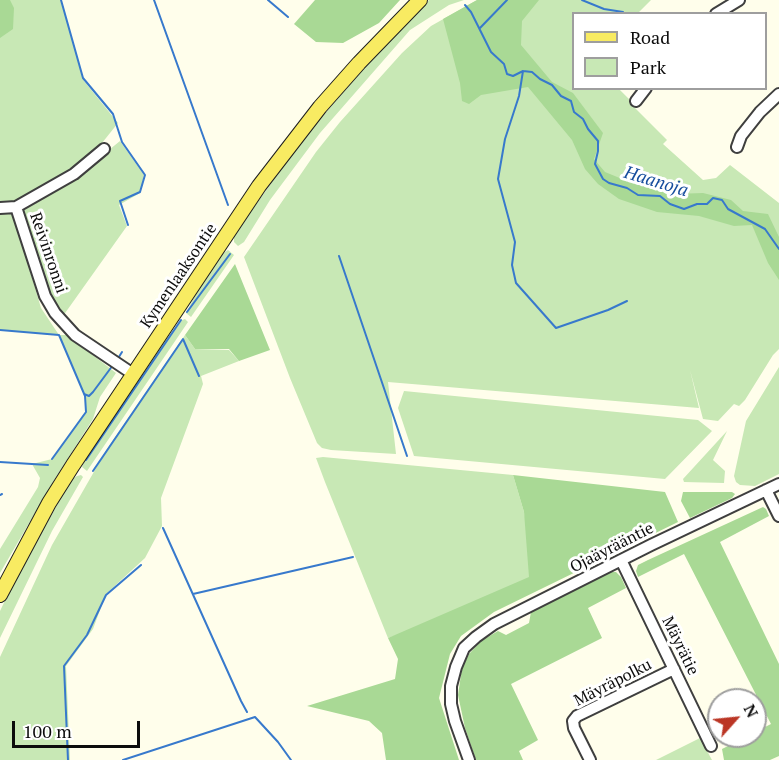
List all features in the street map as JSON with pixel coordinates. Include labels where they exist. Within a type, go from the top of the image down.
[{"type":"main road","name":"Kymenlaaksontie","points":[[0,595],[49,503],[228,231],[295,138],[359,63],[420,0]]},
{"type":"street","points":[[719,12],[739,0]]},
{"type":"street","points":[[636,101],[644,90]]},
{"type":"street","points":[[737,147],[741,135],[779,94]]},
{"type":"street","name":"Reivinronni","points":[[104,149],[74,174],[16,207],[45,296],[55,313],[75,335],[133,374]]},
{"type":"street","points":[[0,208],[16,207]]},
{"type":"street","name":"Ojaäyrääntie","points":[[469,760],[451,704],[451,686],[464,648],[494,624],[779,484]]},
{"type":"street","points":[[766,490],[779,516]]},
{"type":"street","name":"Mäyrätie","points":[[621,560],[707,738]]},
{"type":"street","name":"Mäyräpolku","points":[[590,760],[574,728],[573,721],[577,716],[674,669]]},
{"type":"green space","points":[[0,0],[61,0],[84,81],[118,123],[94,153],[70,173],[16,203],[0,203]]},
{"type":"green space","points":[[0,0],[10,0],[14,8],[13,29],[0,38]]},
{"type":"green space","points":[[315,0],[400,0],[379,23],[343,43],[316,42],[294,24]]},
{"type":"green space","points":[[429,0],[464,0],[449,5],[410,30],[320,133],[270,200],[244,242],[238,246],[234,242],[234,235],[303,139],[371,60]]},
{"type":"green space","points":[[477,0],[651,0],[639,12],[572,12],[572,90],[620,90],[667,140],[663,144],[703,180],[716,178],[730,165],[779,203],[779,349],[739,406],[734,404],[718,421],[703,419],[690,370],[699,408],[388,382],[396,454],[331,450],[322,448],[317,443],[244,257],[316,152],[340,122],[402,53],[431,26]]},
{"type":"green space","points":[[477,0],[539,0],[522,21],[521,45],[552,82],[573,93],[603,133],[594,159],[605,172],[627,181],[654,185],[674,194],[703,193],[731,200],[743,211],[768,214],[779,237],[779,280],[768,263],[752,225],[734,226],[699,216],[657,212],[619,199],[598,184],[585,169],[572,140],[528,87],[481,95],[469,104],[462,101],[460,83],[443,19]]},
{"type":"green space","points":[[120,141],[144,175],[140,193],[119,205],[127,226],[63,316],[51,297],[20,214],[22,206],[77,176]]},
{"type":"green space","points":[[9,212],[14,217],[41,308],[59,335],[0,330],[0,213]]},
{"type":"green space","points":[[228,250],[234,255],[191,317],[186,313],[196,294],[222,254]]},
{"type":"green space","points":[[235,264],[270,350],[239,361],[229,349],[195,349],[185,335]]},
{"type":"green space","points":[[185,319],[188,322],[87,471],[82,467],[85,459],[155,354],[180,321]]},
{"type":"green space","points":[[59,335],[67,335],[116,373],[100,397],[93,419],[0,573],[0,549],[38,487],[40,478],[32,464],[52,459],[86,412],[85,396]]},
{"type":"green space","points":[[185,335],[195,349],[229,350],[239,361],[201,376],[203,384],[161,498],[162,526],[145,558],[106,594],[93,629],[66,666],[70,760],[0,760],[0,657],[52,545],[107,449]]},
{"type":"green space","points":[[779,367],[779,474],[755,486],[740,485],[734,476],[746,421]]},
{"type":"green space","points":[[404,391],[698,420],[712,431],[665,479],[414,456],[398,408]]},
{"type":"green space","points":[[727,431],[713,460],[725,471],[724,483],[684,482],[683,479]]},
{"type":"green space","points":[[316,458],[513,475],[524,512],[539,587],[388,638]]},
{"type":"green space","points":[[81,475],[83,477],[52,531],[0,638],[0,611],[12,586],[71,480]]},
{"type":"green space","points":[[513,475],[665,492],[678,522],[494,612],[461,636],[450,654],[439,698],[459,760],[386,760],[382,733],[369,721],[307,706],[395,679],[398,659],[388,638],[529,577],[524,512]]},
{"type":"green space","points":[[683,492],[732,492],[735,494],[732,498],[690,518],[681,501]]},
{"type":"green space","points":[[763,507],[766,509],[769,516],[720,542],[779,664],[779,756],[770,760],[724,760],[722,749],[724,748],[767,748],[767,726],[771,724],[767,716],[767,688],[753,688],[684,554],[638,577],[636,571],[638,565]]},
{"type":"green space","points":[[610,572],[616,572],[621,577],[626,588],[588,608],[602,638],[511,684],[538,740],[519,751],[523,760],[476,760],[465,728],[458,695],[462,668],[469,654],[481,641],[498,631],[506,635],[529,623],[531,612]]},
{"type":"green space","points":[[700,738],[712,760],[656,760]]},
{"type":"waterway","points":[[61,0],[83,78],[113,114],[122,142],[145,175],[140,192],[120,201],[128,225]]},
{"type":"waterway","points":[[154,0],[228,205]]},
{"type":"waterway","points":[[268,0],[288,17]]},
{"type":"waterway","points":[[480,28],[507,0]]},
{"type":"waterway","points":[[582,0],[604,9],[623,12]]},
{"type":"waterway","name":"Haanoja","points":[[465,5],[471,12],[491,52],[504,64],[507,74],[513,76],[523,71],[532,72],[552,85],[561,96],[571,101],[574,112],[583,119],[598,141],[595,164],[603,179],[638,195],[660,196],[670,204],[684,209],[697,204],[707,204],[713,198],[722,200],[728,209],[765,229],[779,249]]},
{"type":"waterway","points":[[523,71],[519,96],[505,139],[498,179],[515,242],[512,265],[516,283],[556,328],[627,301]]},
{"type":"waterway","points":[[187,312],[230,254]]},
{"type":"waterway","points":[[339,256],[407,456]]},
{"type":"waterway","points":[[86,460],[181,320]]},
{"type":"waterway","points":[[0,330],[59,335],[85,396],[86,412],[52,459]]},
{"type":"waterway","points":[[93,471],[183,339],[199,376]]},
{"type":"waterway","points":[[117,360],[122,352]]},
{"type":"waterway","points":[[84,394],[89,396],[113,365]]},
{"type":"waterway","points":[[0,462],[48,465]]},
{"type":"waterway","points":[[163,528],[247,712]]},
{"type":"waterway","points":[[193,594],[353,557]]},
{"type":"waterway","points":[[68,760],[64,666],[87,635],[106,595],[141,565]]},
{"type":"waterway","points":[[123,760],[255,717],[291,760]]}]
